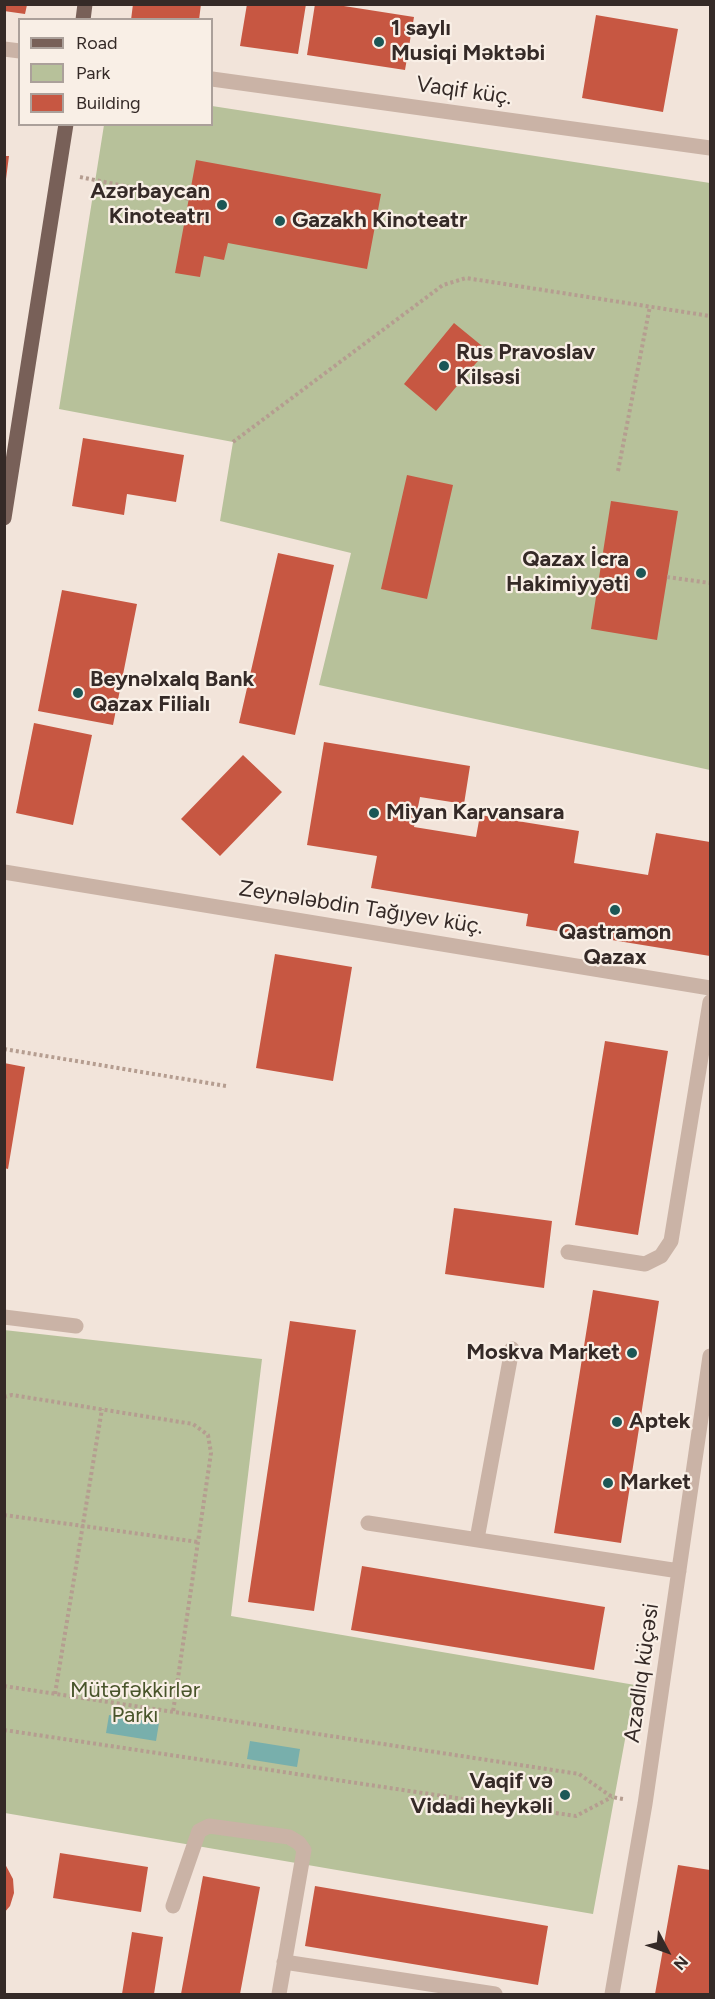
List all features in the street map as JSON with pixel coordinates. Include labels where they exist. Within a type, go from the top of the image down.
[{"type":"main road","points":[[4,518],[66,126]]},
{"type":"street","name":"Vaqif küç.","points":[[213,79],[711,148]]},
{"type":"street","name":"Zeynələbdin Tağıyev küç.","points":[[4,872],[711,988]]},
{"type":"street","points":[[568,1252],[645,1264],[661,1256],[671,1241],[711,1002]]},
{"type":"street","points":[[4,1317],[76,1326]]},
{"type":"street","points":[[477,1539],[512,1348]]},
{"type":"street","name":"Azadlıq küçəsi","points":[[612,1995],[645,1804],[711,1356]]},
{"type":"street","points":[[368,1523],[679,1571]]},
{"type":"street","points":[[173,1906],[199,1831],[209,1826],[289,1836],[299,1843],[304,1850],[279,1995]]},
{"type":"street","points":[[284,1962],[495,1995]]},
{"type":"path","points":[[59,173],[189,199]]},
{"type":"path","points":[[233,442],[443,285],[466,278],[711,316]]},
{"type":"path","points":[[618,471],[650,306]]},
{"type":"path","points":[[667,577],[711,583]]},
{"type":"path","points":[[4,1048],[226,1086]]},
{"type":"path","points":[[4,1397],[12,1395],[193,1424],[208,1435],[211,1453],[173,1712]]},
{"type":"path","points":[[55,1694],[102,1410]]},
{"type":"path","points":[[4,1515],[198,1542]]},
{"type":"path","points":[[4,1686],[579,1774],[612,1797],[576,1816],[4,1730]]},
{"type":"green space","points":[[213,106],[710,183],[710,770],[319,685],[351,553],[220,521],[233,442],[59,409],[104,126],[213,126]]},
{"type":"green space","name":"Mütəfəkkirlər Parkı","points":[[4,1330],[262,1359],[231,1616],[635,1685],[593,1914],[5,1813]]},
{"type":"water","points":[[109,1715],[159,1723],[156,1741],[106,1733]]},
{"type":"water","points":[[250,1741],[300,1749],[297,1767],[247,1759]]},
{"type":"building","points":[[133,4],[201,4],[199,18],[131,18]]},
{"type":"building","points":[[247,4],[306,4],[298,54],[240,46]]},
{"type":"building","points":[[315,4],[331,4],[414,17],[405,70],[307,55]]},
{"type":"building","points":[[4,5],[27,5],[25,14],[4,11]]},
{"type":"building","points":[[596,15],[678,29],[663,112],[582,98]]},
{"type":"building","points":[[4,156],[9,156],[6,179],[4,178]]},
{"type":"building","name":"Gazakh Kinoteatr","points":[[196,160],[381,194],[367,269],[228,243],[224,260],[204,256],[200,277],[175,273]]},
{"type":"building","points":[[454,323],[487,350],[436,411],[404,384]]},
{"type":"building","points":[[83,438],[184,455],[176,502],[127,494],[124,515],[72,506]]},
{"type":"building","points":[[407,475],[453,485],[427,599],[381,589]]},
{"type":"building","points":[[611,501],[678,511],[657,640],[591,629]]},
{"type":"building","points":[[278,553],[334,565],[295,735],[239,723]]},
{"type":"building","points":[[62,590],[137,604],[113,725],[38,711]]},
{"type":"building","points":[[34,723],[92,735],[73,825],[16,813]]},
{"type":"building","points":[[324,742],[470,766],[464,804],[420,797],[414,827],[476,837],[480,815],[579,831],[574,863],[648,875],[656,833],[710,842],[710,956],[526,926],[528,914],[371,888],[377,856],[307,845]]},
{"type":"building","points":[[243,755],[282,792],[220,856],[181,819]]},
{"type":"building","points":[[275,954],[352,967],[333,1081],[256,1068]]},
{"type":"building","points":[[605,1041],[668,1051],[638,1235],[575,1225]]},
{"type":"building","points":[[4,1063],[25,1067],[8,1169],[4,1168]]},
{"type":"building","points":[[454,1208],[552,1221],[544,1288],[445,1274]]},
{"type":"building","points":[[593,1290],[659,1301],[621,1543],[554,1533]]},
{"type":"building","points":[[290,1321],[356,1330],[314,1611],[248,1602]]},
{"type":"building","points":[[362,1566],[605,1607],[594,1670],[351,1630]]},
{"type":"building","points":[[60,1853],[148,1867],[141,1912],[53,1898]]},
{"type":"building","points":[[4,1862],[13,1879],[14,1893],[10,1906],[4,1913]]},
{"type":"building","points":[[678,1865],[710,1870],[710,1994],[655,1994]]},
{"type":"building","points":[[203,1876],[260,1887],[240,1994],[181,1994]]},
{"type":"building","points":[[315,1886],[548,1926],[538,1985],[305,1946]]},
{"type":"building","points":[[132,1932],[163,1937],[154,1994],[122,1994]]},
{"type":"place","name":"1 saylı Musiqi Məktəbi","points":[[379,42]]},
{"type":"place","name":"Azərbaycan Kinoteatrı","points":[[222,205]]},
{"type":"place","name":"Gazakh Kinoteatr","points":[[280,221]]},
{"type":"place","name":"Rus Pravoslav Kilsəsi","points":[[444,366]]},
{"type":"place","name":"Qazax İcra Hakimiyyəti","points":[[641,573]]},
{"type":"place","name":"Beynəlxalq Bank Qazax Filialı","points":[[78,693]]},
{"type":"place","name":"Miyan Karvansara","points":[[374,813]]},
{"type":"place","name":"Qastramon Qazax","points":[[615,910]]},
{"type":"place","name":"Moskva Market","points":[[632,1353]]},
{"type":"place","name":"Aptek","points":[[617,1422]]},
{"type":"place","name":"Market","points":[[608,1483]]},
{"type":"place","name":"Vaqif və Vidadi heykəli","points":[[565,1795]]}]
